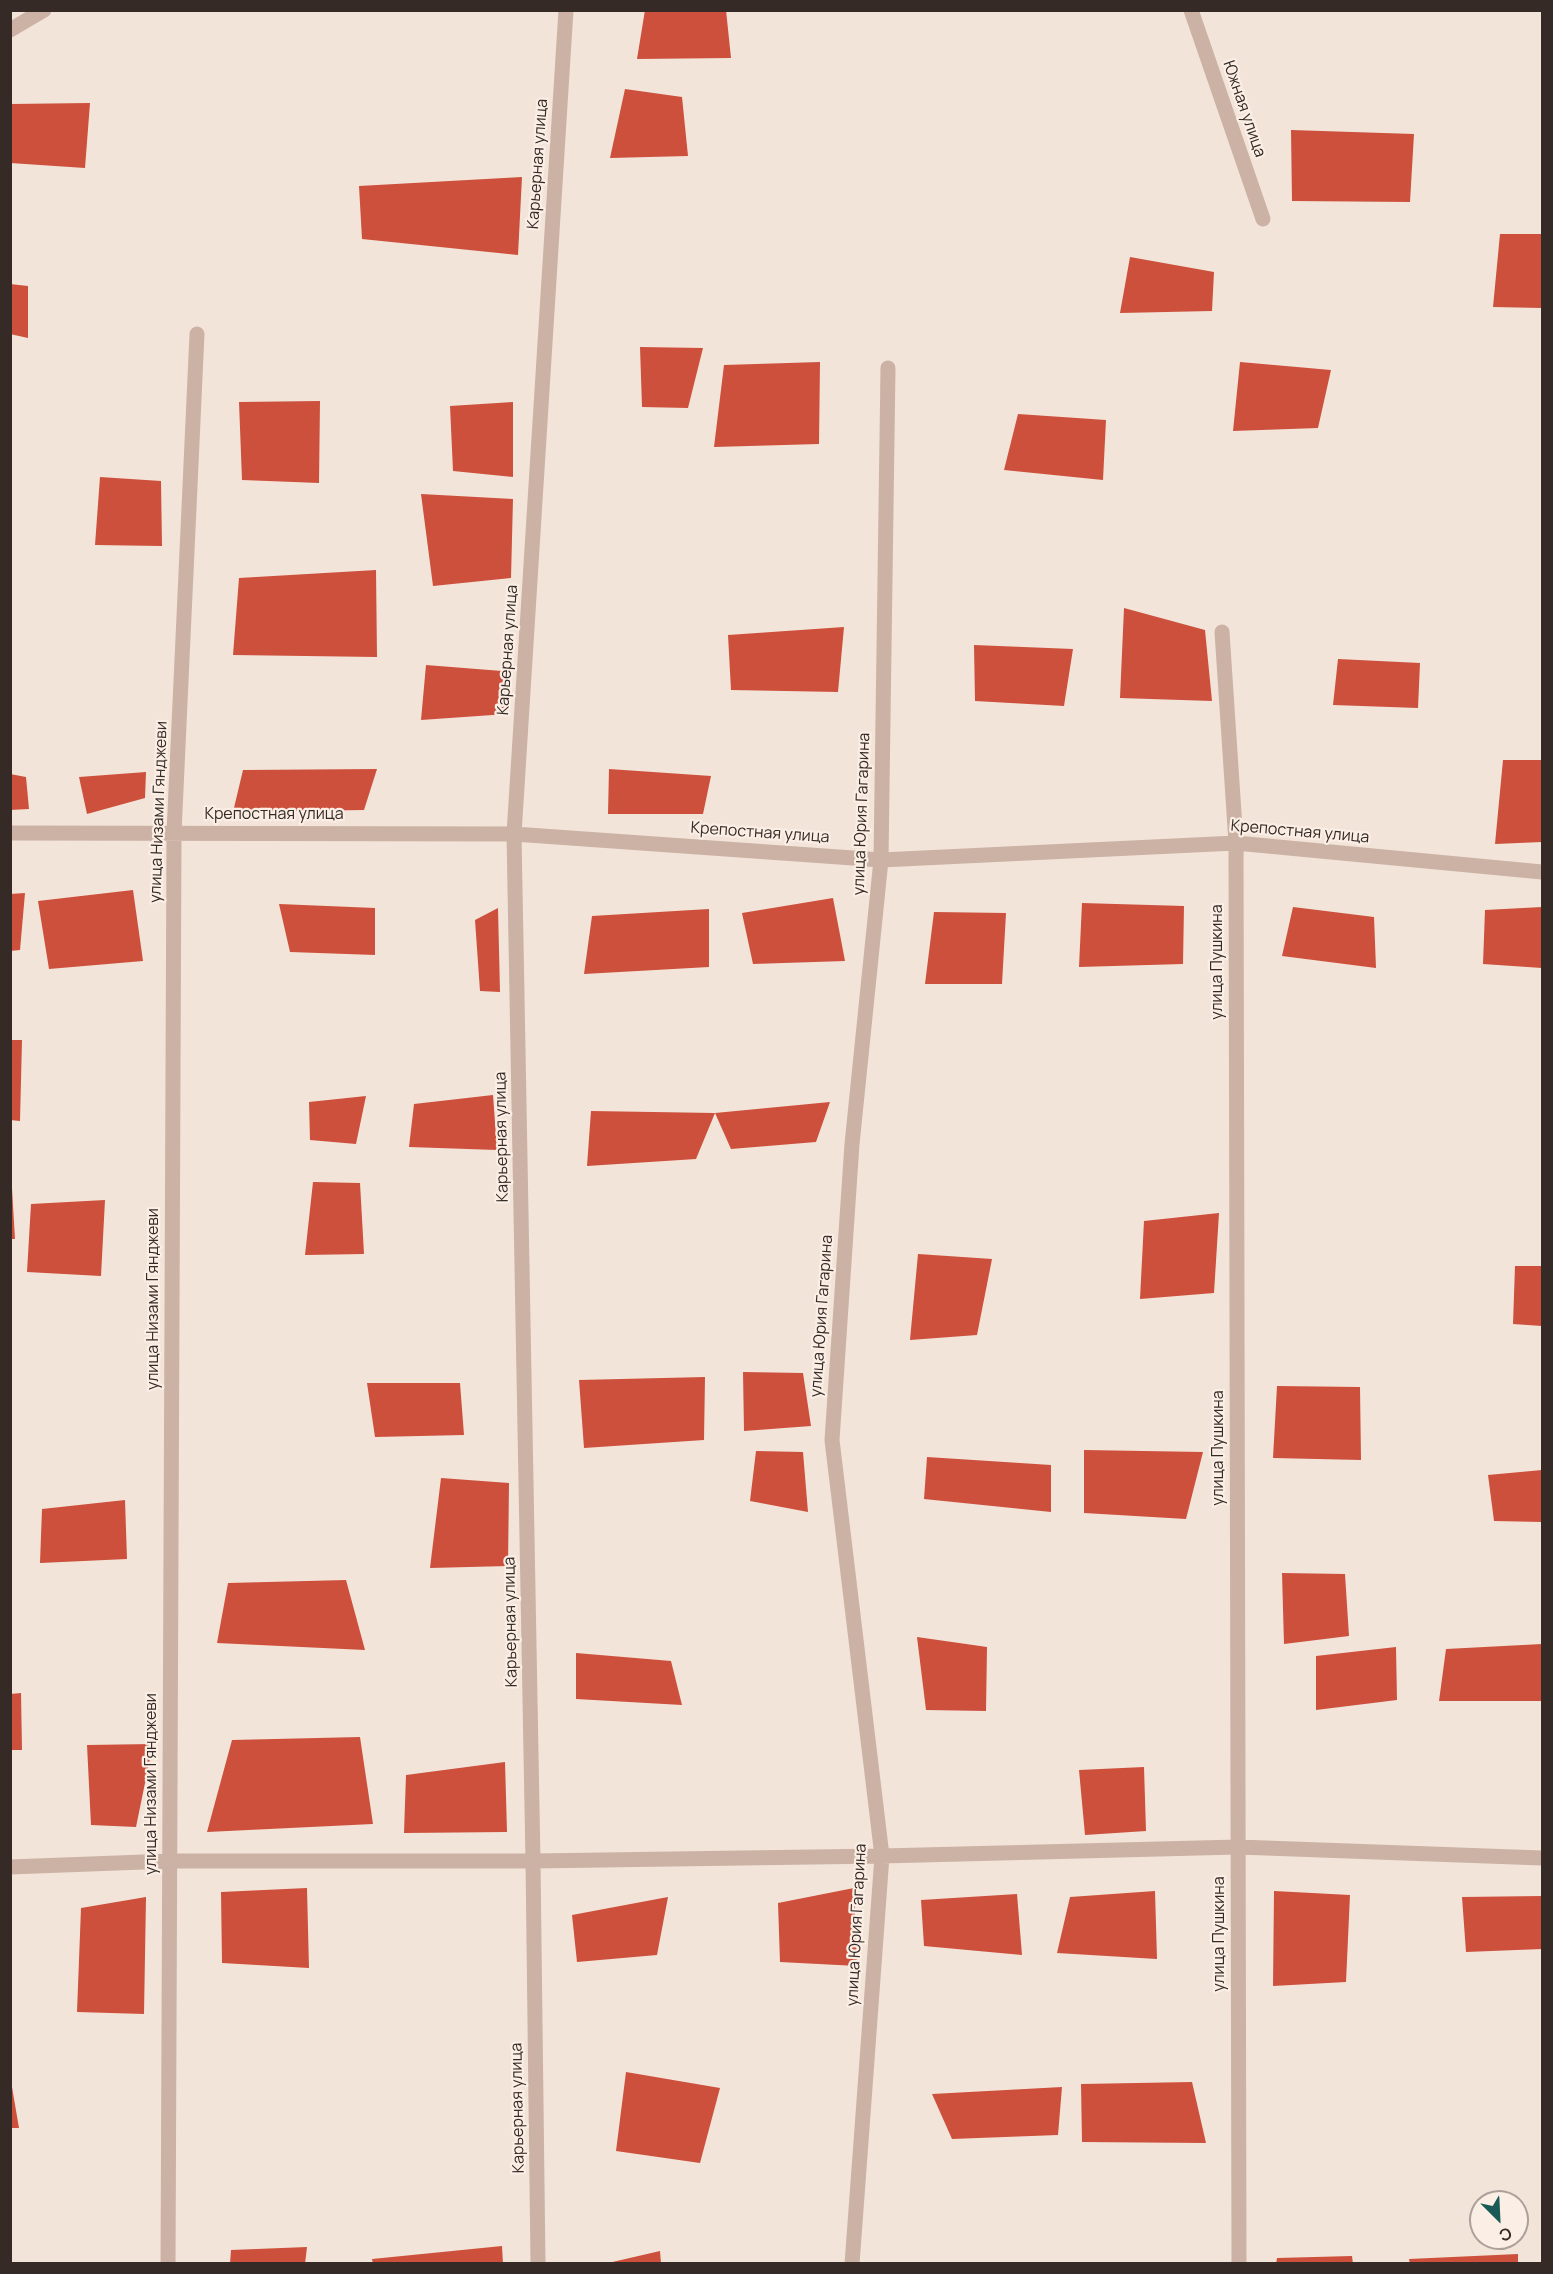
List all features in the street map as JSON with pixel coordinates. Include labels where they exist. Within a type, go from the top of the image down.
[{"type":"street","points":[[10,30],[44,10]]},
{"type":"street","name":"Карьерная улица","points":[[538,2264],[514,834],[566,10]]},
{"type":"street","name":"Южная улица","points":[[1191,10],[1263,219]]},
{"type":"street","name":"улица Низами Гянджеви","points":[[168,2264],[174,833],[197,334]]},
{"type":"street","name":"улица Юрия Гагарина","points":[[852,2264],[882,1856],[832,1440],[852,1144],[881,860],[888,368]]},
{"type":"street","name":"улица Пушкина","points":[[1222,632],[1236,843],[1239,2264]]},
{"type":"street","name":"Крепостная улица","points":[[10,833],[514,834],[881,860],[1236,843],[1542,873]]},
{"type":"street","points":[[10,1867],[170,1861],[533,1861],[882,1856],[1238,1847],[1542,1858]]},
{"type":"building","points":[[645,10],[726,10],[731,58],[637,59]]},
{"type":"building","points":[[625,89],[682,97],[688,156],[610,158]]},
{"type":"building","points":[[90,103],[85,168],[10,163],[10,104]]},
{"type":"building","points":[[1291,130],[1414,134],[1410,202],[1292,201]]},
{"type":"building","points":[[522,177],[518,255],[362,239],[359,186]]},
{"type":"building","points":[[1500,234],[1542,234],[1542,308],[1493,307]]},
{"type":"building","points":[[1130,257],[1214,272],[1212,311],[1120,313]]},
{"type":"building","points":[[10,284],[28,286],[28,338],[10,334]]},
{"type":"building","points":[[640,347],[703,348],[688,408],[642,407]]},
{"type":"building","points":[[820,362],[819,444],[714,447],[724,365]]},
{"type":"building","points":[[1240,362],[1331,370],[1318,428],[1233,431]]},
{"type":"building","points":[[320,401],[319,483],[242,480],[239,402]]},
{"type":"building","points":[[513,402],[513,477],[453,471],[450,406]]},
{"type":"building","points":[[1018,414],[1106,420],[1103,480],[1004,470]]},
{"type":"building","points":[[100,477],[161,481],[162,546],[95,545]]},
{"type":"building","points":[[421,494],[513,499],[511,578],[433,586]]},
{"type":"building","points":[[376,570],[377,657],[233,655],[239,578]]},
{"type":"building","points":[[1124,608],[1205,630],[1212,701],[1120,698]]},
{"type":"building","points":[[844,627],[838,692],[731,690],[728,635]]},
{"type":"building","points":[[974,645],[1073,649],[1064,706],[975,701]]},
{"type":"building","points":[[1338,659],[1420,663],[1418,708],[1333,705]]},
{"type":"building","points":[[426,665],[502,671],[507,714],[421,720]]},
{"type":"building","points":[[1503,760],[1542,760],[1542,842],[1495,844]]},
{"type":"building","points":[[377,769],[364,810],[233,812],[243,770]]},
{"type":"building","points":[[609,769],[711,776],[703,814],[608,814]]},
{"type":"building","points":[[146,772],[145,798],[87,814],[79,777]]},
{"type":"building","points":[[10,774],[26,777],[29,809],[10,810]]},
{"type":"building","points":[[133,890],[143,961],[49,969],[38,901]]},
{"type":"building","points":[[25,893],[20,950],[10,951],[10,894]]},
{"type":"building","points":[[833,898],[845,961],[753,964],[742,913]]},
{"type":"building","points":[[1082,903],[1184,906],[1183,964],[1079,967]]},
{"type":"building","points":[[279,904],[375,908],[375,955],[290,952]]},
{"type":"building","points":[[1293,907],[1374,917],[1376,968],[1282,956]]},
{"type":"building","points":[[1542,907],[1542,968],[1483,964],[1485,910]]},
{"type":"building","points":[[498,908],[500,992],[480,991],[475,920]]},
{"type":"building","points":[[709,909],[709,967],[584,974],[592,916]]},
{"type":"building","points":[[934,912],[1006,913],[1002,984],[925,984]]},
{"type":"building","points":[[10,1040],[22,1040],[20,1121],[10,1120]]},
{"type":"building","points":[[493,1095],[497,1150],[409,1147],[414,1104]]},
{"type":"building","points":[[366,1096],[356,1144],[310,1140],[309,1102]]},
{"type":"building","points":[[830,1102],[816,1142],[731,1149],[715,1113]]},
{"type":"building","points":[[591,1111],[715,1113],[696,1159],[587,1166]]},
{"type":"building","points":[[313,1182],[360,1183],[364,1254],[305,1255]]},
{"type":"building","points":[[10,1188],[12,1188],[15,1239],[10,1239]]},
{"type":"building","points":[[105,1200],[101,1276],[27,1272],[31,1204]]},
{"type":"building","points":[[1219,1213],[1214,1293],[1140,1299],[1144,1221]]},
{"type":"building","points":[[918,1254],[992,1259],[977,1335],[910,1340]]},
{"type":"building","points":[[1515,1266],[1542,1266],[1542,1326],[1513,1324]]},
{"type":"building","points":[[743,1372],[803,1373],[811,1426],[744,1431]]},
{"type":"building","points":[[705,1377],[704,1440],[584,1448],[579,1380]]},
{"type":"building","points":[[367,1383],[460,1383],[464,1435],[375,1437]]},
{"type":"building","points":[[1277,1386],[1360,1387],[1361,1460],[1273,1458]]},
{"type":"building","points":[[1084,1450],[1203,1452],[1186,1519],[1084,1513]]},
{"type":"building","points":[[756,1451],[803,1452],[808,1512],[750,1501]]},
{"type":"building","points":[[927,1457],[1051,1465],[1051,1512],[924,1499]]},
{"type":"building","points":[[1542,1470],[1542,1522],[1494,1521],[1488,1475]]},
{"type":"building","points":[[441,1478],[509,1483],[508,1566],[430,1568]]},
{"type":"building","points":[[125,1500],[127,1559],[40,1563],[42,1509]]},
{"type":"building","points":[[1282,1573],[1345,1574],[1349,1636],[1284,1644]]},
{"type":"building","points":[[346,1580],[365,1650],[217,1643],[228,1583]]},
{"type":"building","points":[[917,1637],[987,1647],[986,1711],[926,1710]]},
{"type":"building","points":[[1542,1644],[1542,1701],[1439,1701],[1446,1649]]},
{"type":"building","points":[[1396,1647],[1397,1700],[1316,1710],[1316,1656]]},
{"type":"building","points":[[576,1653],[671,1661],[682,1705],[576,1699]]},
{"type":"building","points":[[21,1693],[22,1750],[10,1750],[10,1694]]},
{"type":"building","points":[[360,1737],[373,1824],[207,1832],[232,1740]]},
{"type":"building","points":[[153,1744],[136,1827],[91,1825],[87,1745]]},
{"type":"building","points":[[505,1762],[507,1832],[404,1833],[406,1775]]},
{"type":"building","points":[[1144,1767],[1146,1831],[1085,1835],[1079,1770]]},
{"type":"building","points":[[307,1888],[309,1968],[222,1963],[221,1892]]},
{"type":"building","points":[[854,1888],[857,1966],[780,1962],[778,1903]]},
{"type":"building","points":[[1155,1891],[1157,1959],[1057,1953],[1070,1897]]},
{"type":"building","points":[[1274,1891],[1350,1895],[1346,1982],[1273,1986]]},
{"type":"building","points":[[1017,1894],[1022,1955],[924,1946],[921,1900]]},
{"type":"building","points":[[1542,1896],[1542,1949],[1466,1952],[1462,1897]]},
{"type":"building","points":[[146,1897],[144,2014],[77,2012],[81,1908]]},
{"type":"building","points":[[668,1897],[657,1955],[577,1962],[572,1915]]},
{"type":"building","points":[[626,2072],[720,2088],[700,2163],[616,2151]]},
{"type":"building","points":[[1192,2082],[1206,2143],[1082,2142],[1081,2084]]},
{"type":"building","points":[[10,2087],[12,2087],[19,2128],[10,2128]]},
{"type":"building","points":[[1062,2087],[1058,2135],[952,2139],[932,2094]]},
{"type":"building","points":[[502,2246],[503,2264],[373,2264],[372,2259]]},
{"type":"building","points":[[307,2247],[305,2264],[230,2264],[231,2250]]},
{"type":"building","points":[[660,2251],[661,2264],[608,2264],[608,2263]]},
{"type":"building","points":[[1518,2254],[1518,2264],[1410,2264],[1409,2259]]},
{"type":"building","points":[[1352,2256],[1353,2264],[1276,2264],[1277,2258]]}]
